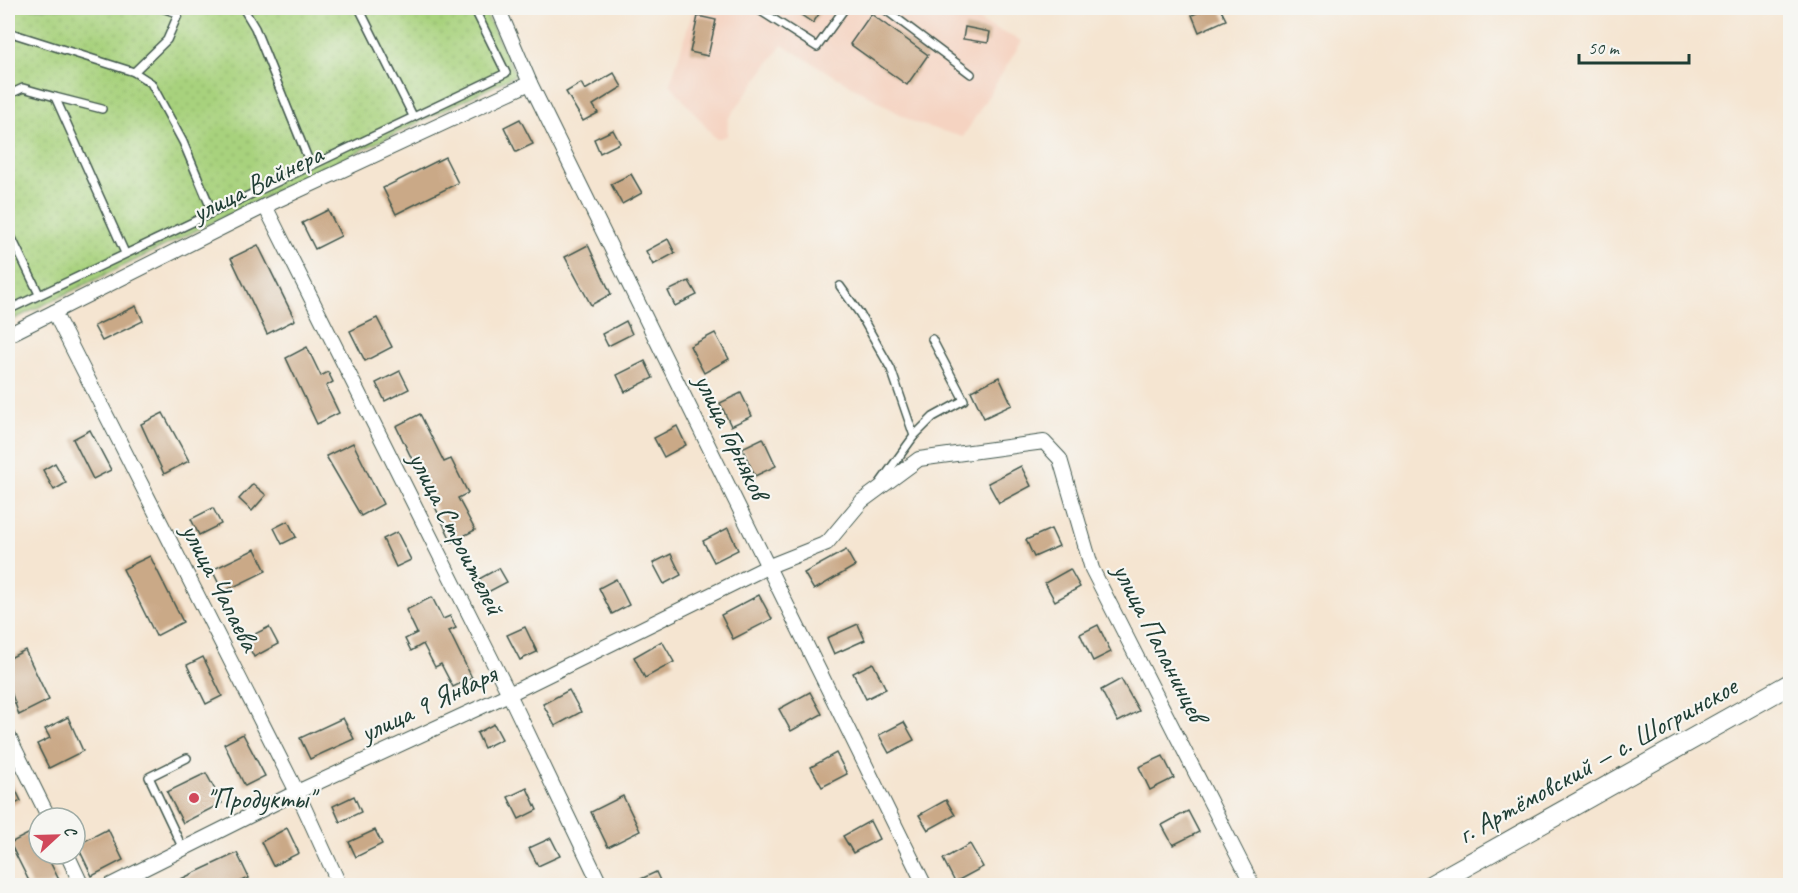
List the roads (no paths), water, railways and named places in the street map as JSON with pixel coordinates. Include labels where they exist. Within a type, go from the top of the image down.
[{"type":"street","name":"улица Горняков","points":[[498,8],[530,82],[925,885]]},
{"type":"street","name":"улица Вайнера","points":[[8,335],[265,206],[530,82]]},
{"type":"street","name":"улица Строителей","points":[[265,206],[509,694],[601,885]]},
{"type":"street","name":"улица Чапаева","points":[[54,312],[297,792],[340,885]]},
{"type":"street","name":"улица Папанинцев","points":[[1018,444],[1044,442],[1060,459],[1092,569],[1253,885]]},
{"type":"street","name":"улица 9 Января","points":[[109,885],[297,792],[509,694],[767,567],[827,543],[862,501],[919,459],[1018,444]]},
{"type":"street","name":"г. Артёмовский — с. Шогринское","points":[[1430,885],[1791,684]]},
{"type":"street","points":[[8,735],[43,806]]},
{"type":"street","points":[[73,866],[82,885]]},
{"type":"lane","points":[[134,72],[167,40],[179,10],[162,8]]},
{"type":"lane","points":[[243,8],[255,28],[311,166]]},
{"type":"lane","points":[[359,8],[413,116]]},
{"type":"lane","points":[[8,310],[506,73],[474,8]]},
{"type":"lane","points":[[756,8],[817,47],[845,8]]},
{"type":"lane","points":[[883,8],[971,74]]},
{"type":"lane","points":[[8,32],[134,72],[151,83],[183,142],[212,211]]},
{"type":"lane","points":[[8,95],[23,88],[102,109]]},
{"type":"lane","points":[[55,97],[125,253]]},
{"type":"lane","points":[[8,230],[39,294]]},
{"type":"lane","points":[[840,286],[860,314],[891,369],[914,436]]},
{"type":"lane","points":[[872,494],[914,436],[933,417],[964,400],[932,339]]},
{"type":"lane","points":[[183,849],[149,777],[187,758]]},
{"type":"place","name":"\"Продукты\"","points":[[194,798]]}]
